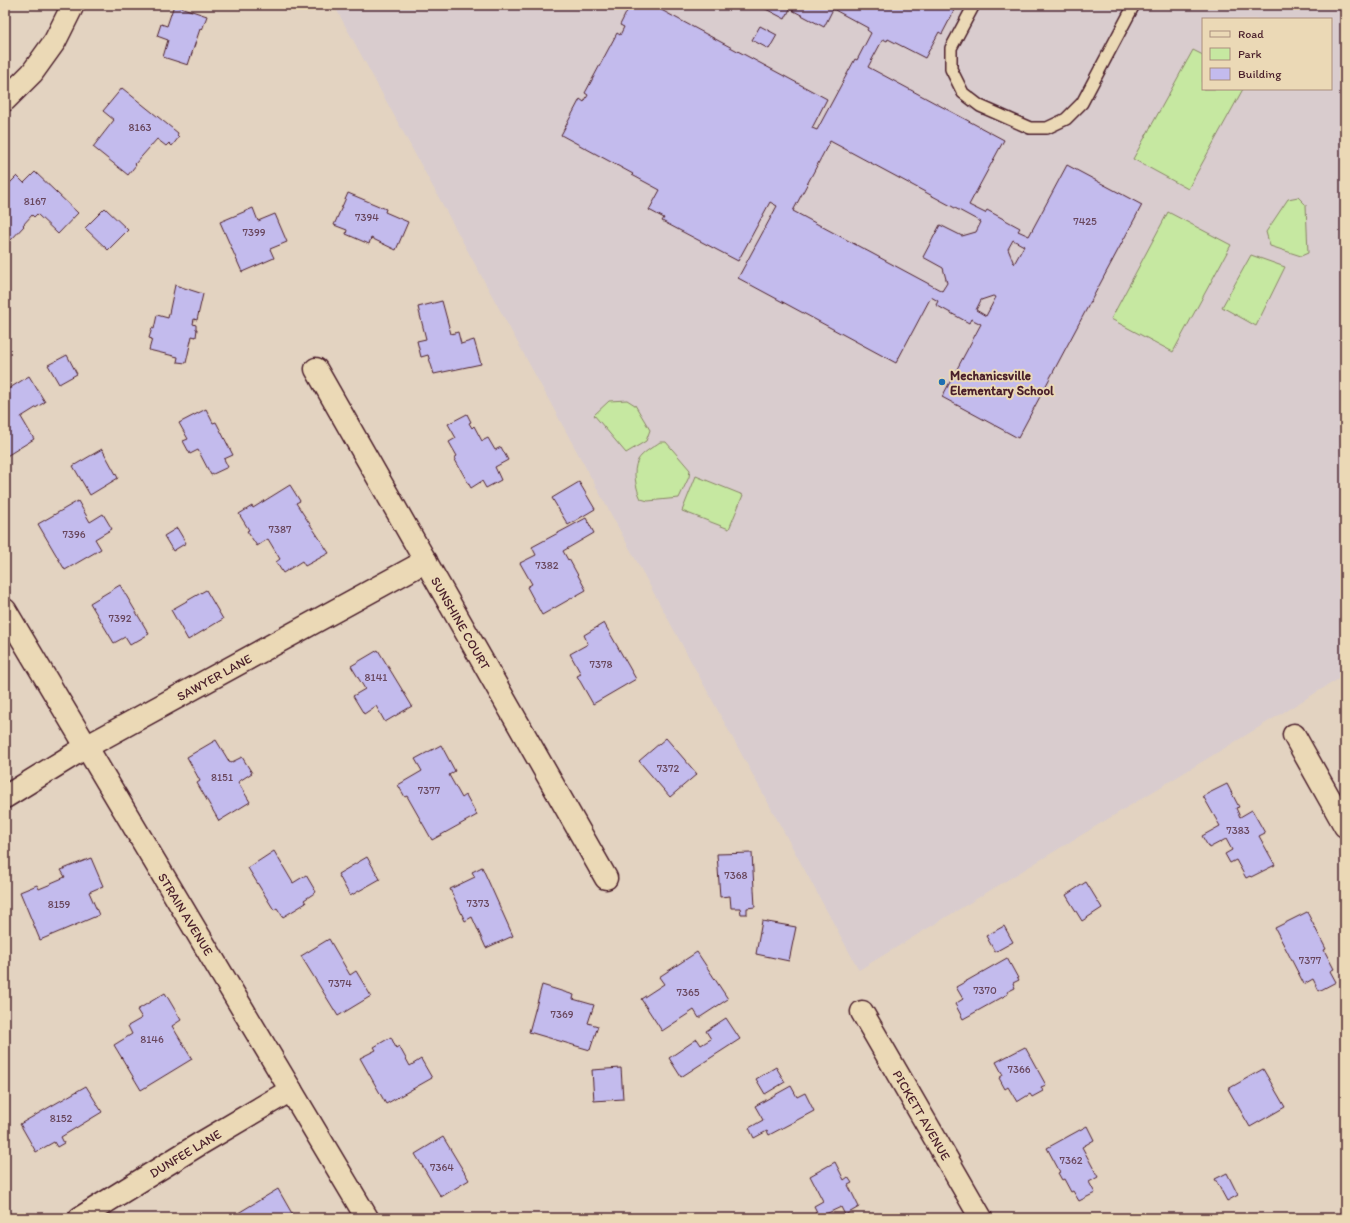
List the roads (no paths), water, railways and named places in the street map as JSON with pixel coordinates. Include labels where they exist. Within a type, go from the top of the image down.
[{"type":"street","points":[[5,100],[32,73],[55,41],[73,5]]},
{"type":"street","name":"SUNSHINE COURT","points":[[316,369],[606,878]]},
{"type":"street","name":"SAWYER LANE","points":[[5,797],[86,747],[426,561]]},
{"type":"street","name":"STRAIN AVENUE","points":[[5,610],[367,1218]]},
{"type":"street","points":[[1294,735],[1345,826]]},
{"type":"street","name":"PICKETT AVENUE","points":[[862,1012],[981,1218]]},
{"type":"street","name":"DUNFEE LANE","points":[[80,1218],[198,1145],[291,1090]]},
{"type":"lane","points":[[974,5],[951,48],[952,69],[963,93],[980,106],[1030,128],[1047,128],[1066,119],[1082,103],[1134,5]]},
{"type":"place","name":"Mechanicsville Elementary School","points":[[942,382]]}]
